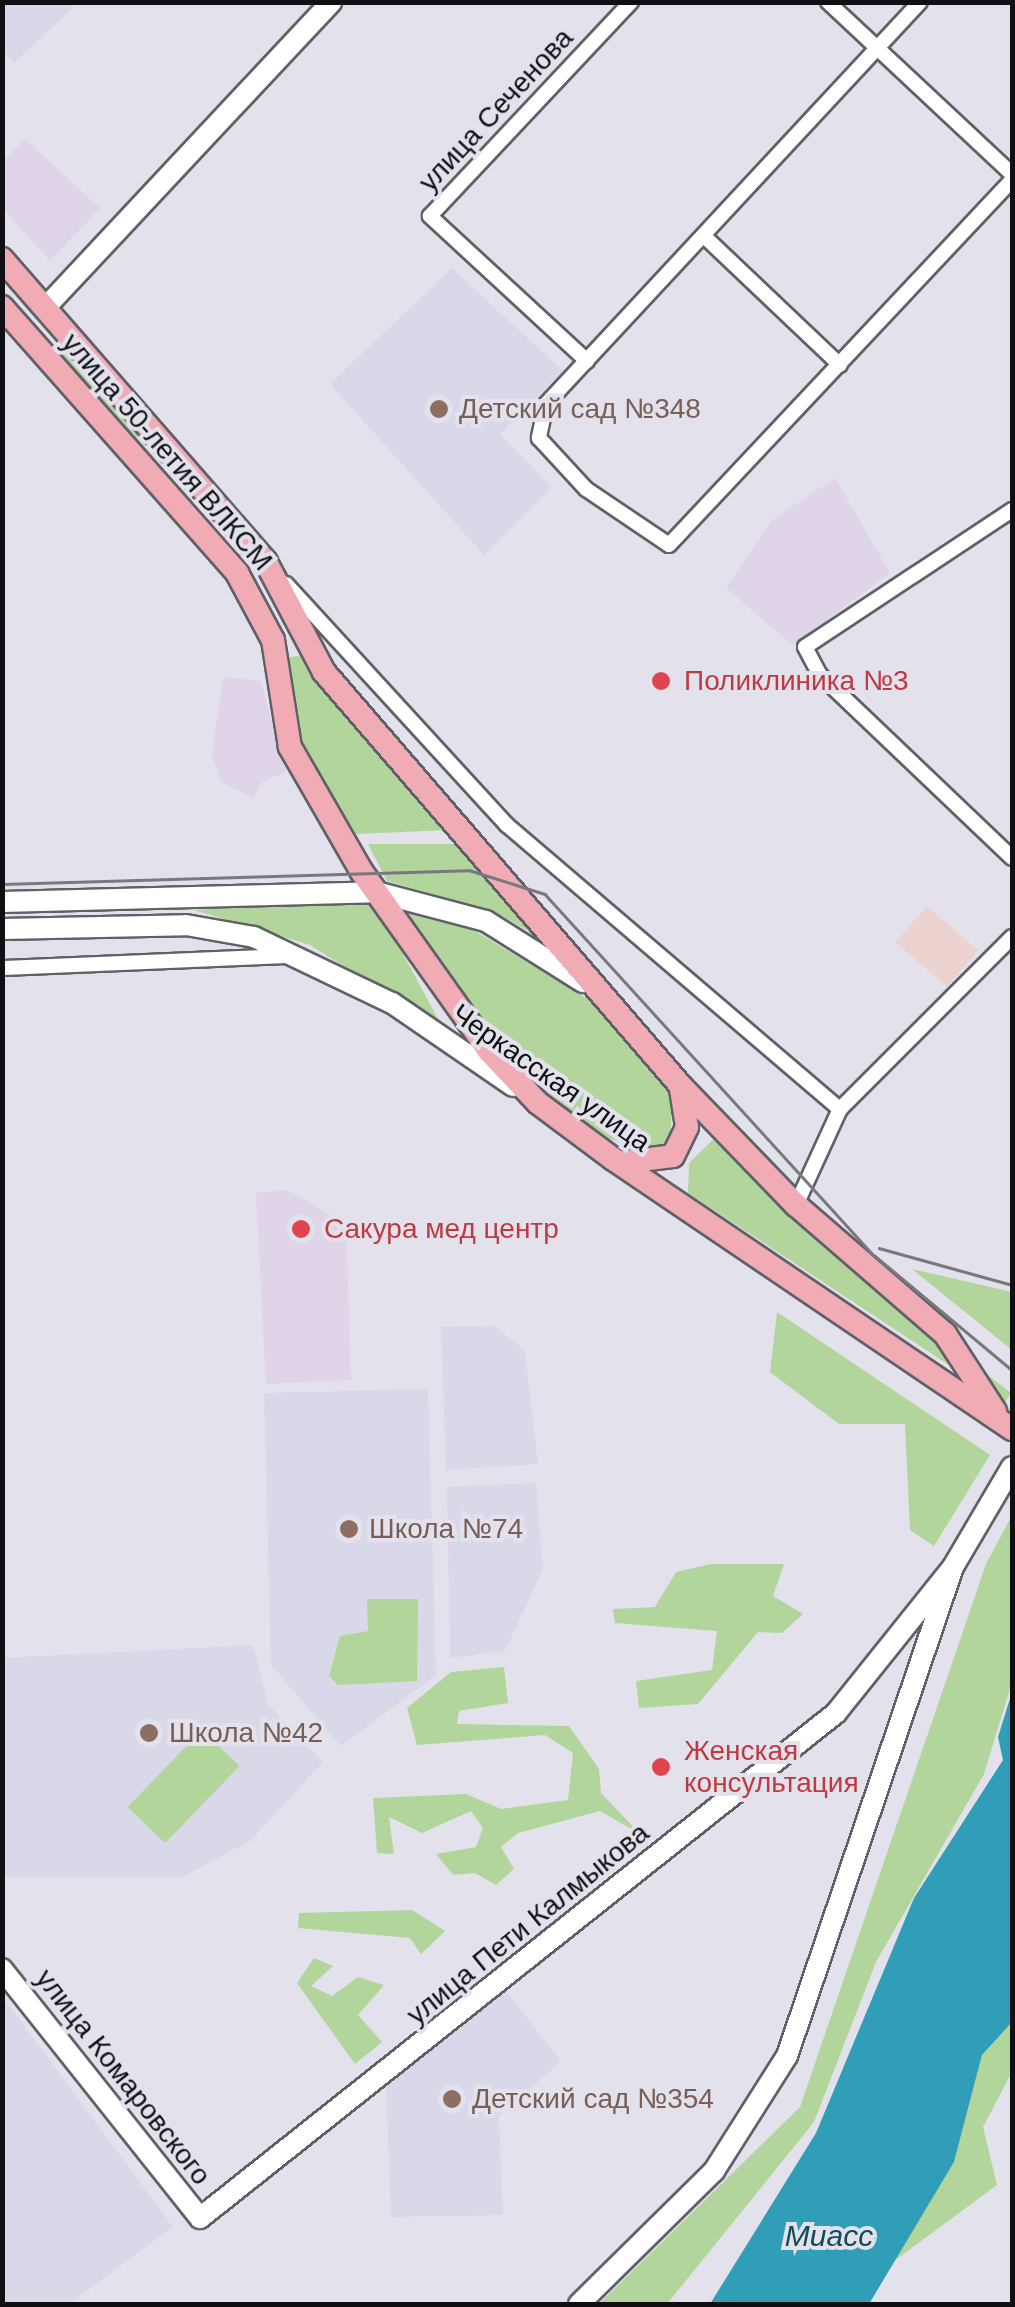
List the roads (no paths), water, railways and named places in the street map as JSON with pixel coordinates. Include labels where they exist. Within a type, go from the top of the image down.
[{"type":"main road","points":[[21,328],[45,308],[331,2]]},
{"type":"main road","name":"улица 50-летия ВЛКСМ","points":[[2,259],[266,562],[324,672],[616,1008]]},
{"type":"main road","name":"улица 50-летия ВЛКСМ","points":[[2,307],[237,573],[273,640],[290,746],[376,892],[538,1102]]},
{"type":"main road","points":[[2,902],[376,892],[486,921],[616,1008],[680,1085],[796,1205],[945,1334],[1008,1425]]},
{"type":"main road","name":"Черкасская улица","points":[[2,929],[186,925],[302,955],[538,1102],[613,1159],[1008,1425]]},
{"type":"main road","points":[[613,1159],[646,1166],[673,1156],[687,1126],[680,1085]]},
{"type":"main road","name":"улица Пети Калмыкова","points":[[200,2218],[836,1714],[953,1566],[1012,1467]]},
{"type":"main road","name":"улица Пети Калмыкова","points":[[580,2304],[714,2172],[787,2056],[953,1566]]},
{"type":"main road","name":"улица Комаровского","points":[[2,1969],[200,2218]]},
{"type":"street","name":"улица Сеченова","points":[[587,361],[430,216],[632,2]]},
{"type":"street","points":[[828,2],[877,48],[1012,177],[670,545],[572,478],[539,438],[546,404],[705,237],[877,48],[920,2]]},
{"type":"street","points":[[705,237],[840,365]]},
{"type":"street","points":[[1012,510],[808,641],[820,674],[1012,858]]},
{"type":"street","points":[[266,562],[507,824],[840,1109]]},
{"type":"street","points":[[796,1205],[840,1109],[1012,937]]},
{"type":"street","points":[[2,968],[302,955]]},
{"type":"water","name":"Миасс","points":[[1012,1692],[1012,2022],[982,2055],[954,2162],[869,2304],[710,2304],[816,2133],[914,1898],[1003,1760],[998,1737]]},
{"type":"tram line","points":[[2,884],[469,870],[545,894],[874,1255],[1012,1370]]},
{"type":"tram line","points":[[879,1248],[1012,1285]]},
{"type":"place","name":"Детский сад №348","points":[[439,409]]},
{"type":"place","name":"Поликлиника №3","points":[[661,681]]},
{"type":"place","name":"Сакура мед центр","points":[[301,1229]]},
{"type":"place","name":"Школа №74","points":[[349,1529]]},
{"type":"place","name":"Школа №42","points":[[149,1733]]},
{"type":"place","name":"Женская консультация","points":[[661,1767]]},
{"type":"place","name":"Детский сад №354","points":[[452,2099]]}]
